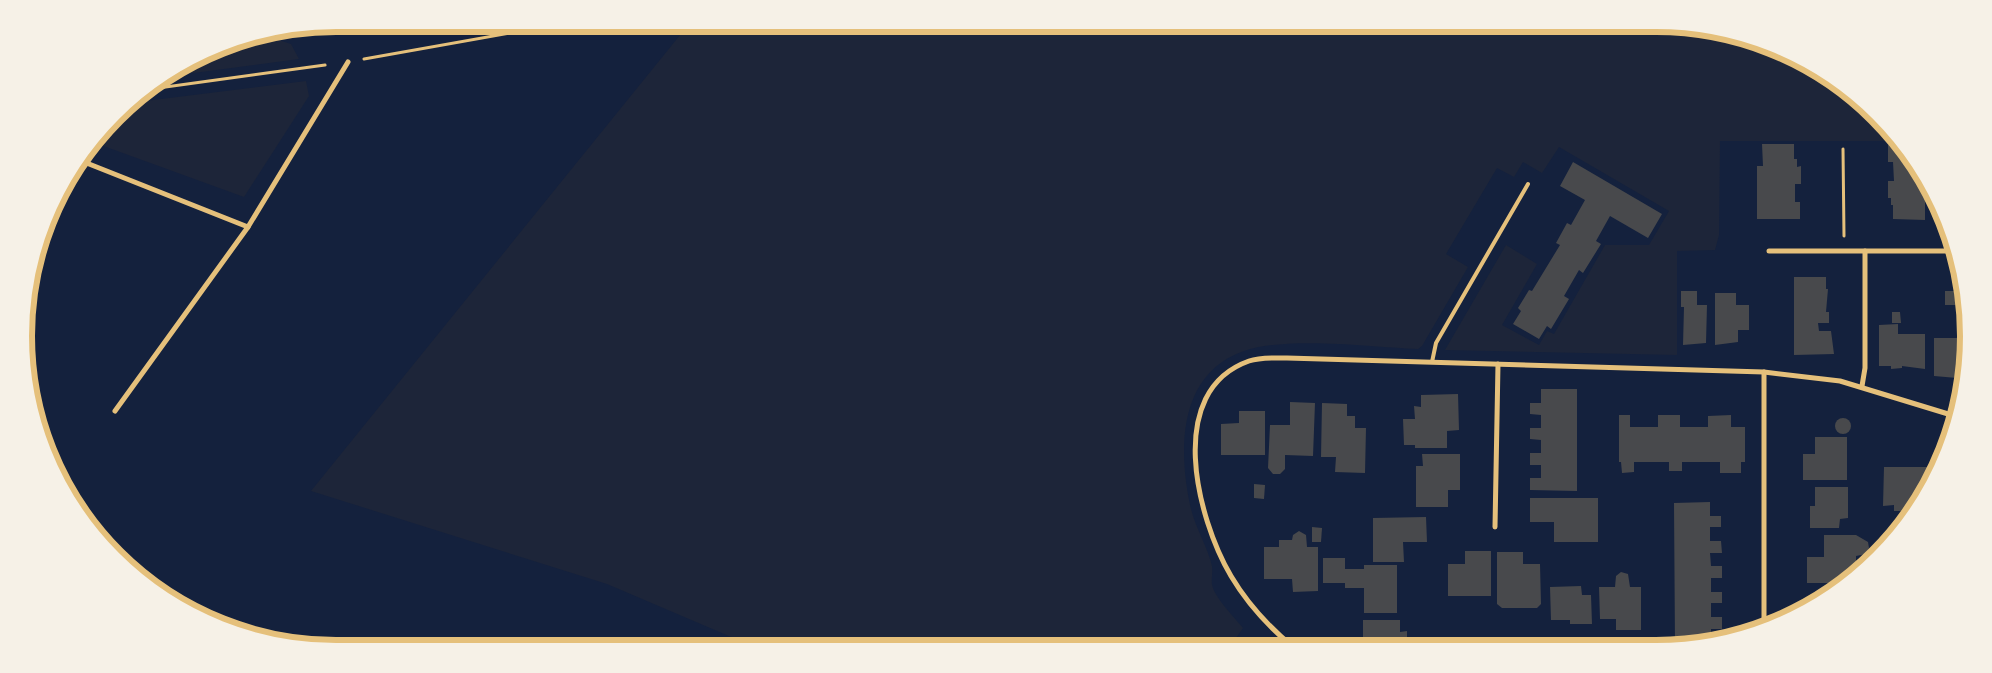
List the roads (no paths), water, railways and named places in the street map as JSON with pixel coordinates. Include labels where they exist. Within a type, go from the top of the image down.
[{"type":"street","points":[[115,411],[248,227],[348,62]]},
{"type":"street","points":[[87,163],[248,227]]},
{"type":"street","points":[[1862,386],[1865,368],[1865,251]]},
{"type":"street","points":[[1769,252],[1947,251]]},
{"type":"street","points":[[1285,640],[1265,622],[1247,600],[1218,553],[1208,526],[1201,498],[1196,451],[1200,411],[1207,394],[1217,380],[1232,369],[1259,359],[1764,372],[1818,377],[1862,386],[1949,414]]},
{"type":"street","points":[[1495,527],[1498,364]]},
{"type":"street","points":[[1764,372],[1764,620]]},
{"type":"lane","points":[[1432,362],[1436,343],[1528,184]]}]
